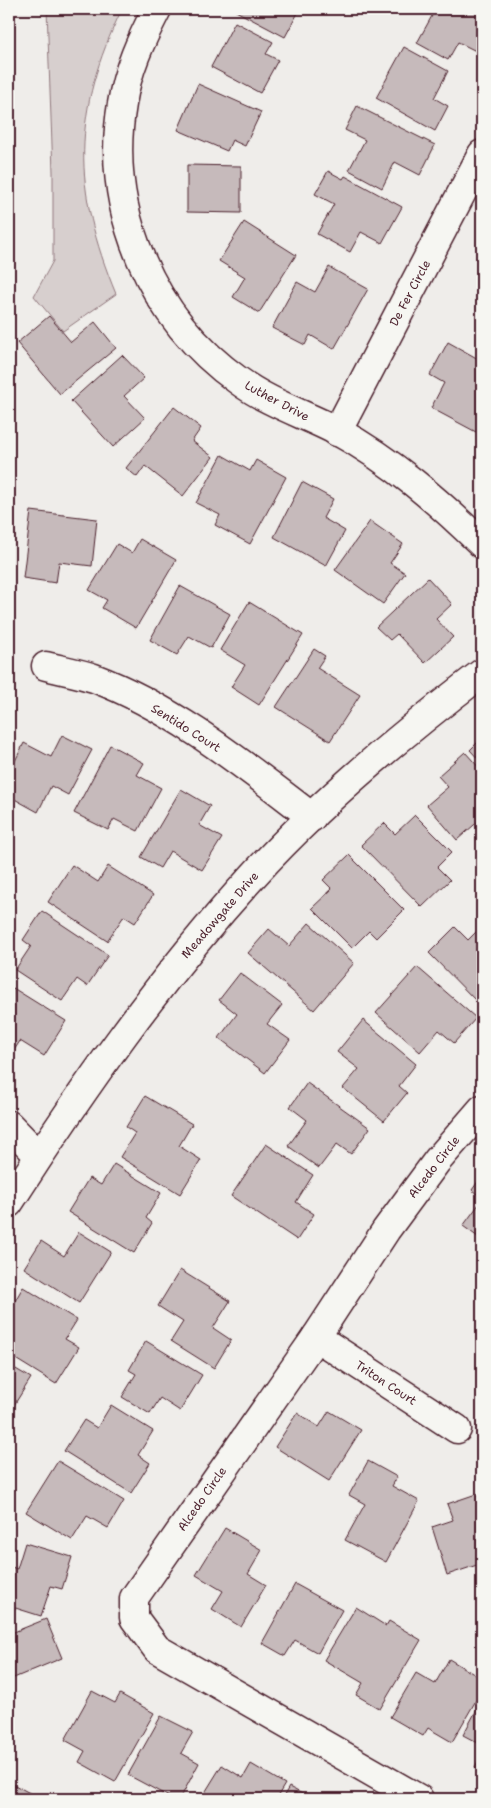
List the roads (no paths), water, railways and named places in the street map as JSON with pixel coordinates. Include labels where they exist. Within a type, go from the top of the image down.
[{"type":"street","name":"Luther Drive","points":[[157,9],[137,48],[128,76],[118,133],[119,172],[124,211],[132,240],[145,271],[162,301],[182,329],[209,357],[239,382],[264,397],[337,432],[390,464],[438,501],[482,544]]},
{"type":"street","name":"De Fer Circle","points":[[337,432],[482,154]]},
{"type":"street","name":"Sentido Court","points":[[46,666],[94,678],[154,707],[205,738],[312,817]]},
{"type":"street","name":"Meadowgate Drive","points":[[9,1203],[106,1059],[187,952],[254,875],[312,817],[388,749],[482,673]]},
{"type":"street","name":"Alcedo Circle","points":[[419,1799],[157,1649],[134,1618],[134,1598],[316,1337],[386,1230],[437,1161],[482,1109]]},
{"type":"street","points":[[9,1125],[39,1156]]},
{"type":"street","name":"Triton Court","points":[[316,1337],[457,1429]]}]
